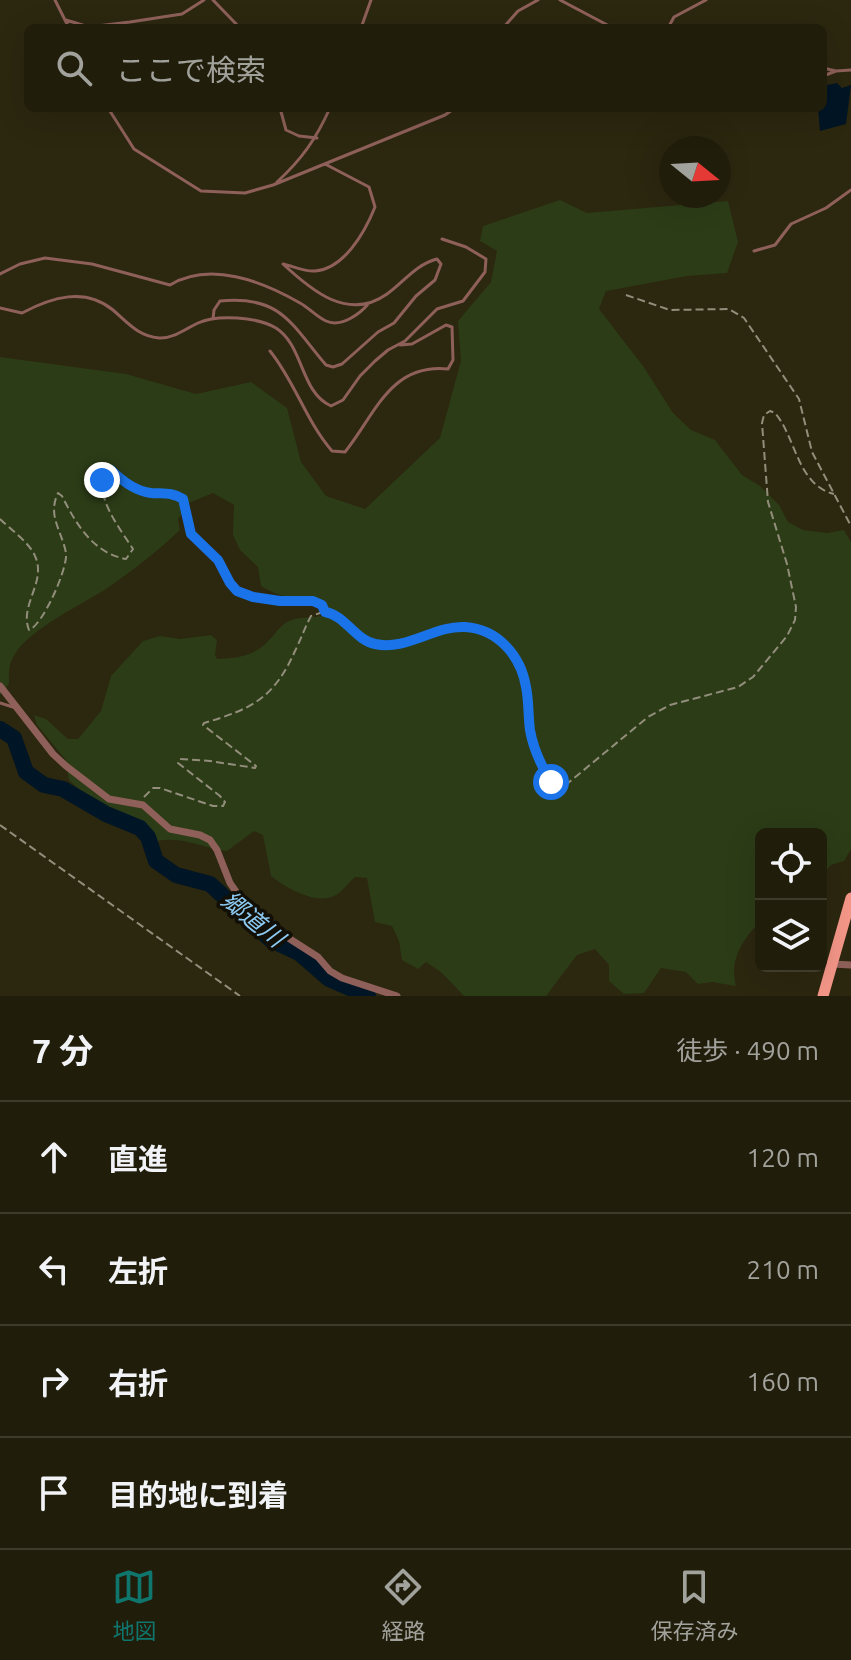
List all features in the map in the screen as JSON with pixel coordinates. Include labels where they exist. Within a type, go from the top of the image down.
[{"type":"main road","points":[[823,996],[851,898]]},
{"type":"street","points":[[0,686],[66,766],[109,799],[143,805],[170,829],[210,840],[237,893],[279,932],[318,957],[330,971],[342,978],[397,996]]},
{"type":"street","points":[[832,964],[851,965]]},
{"type":"lane","points":[[55,0],[68,24]]},
{"type":"lane","points":[[114,24],[182,14],[204,0]]},
{"type":"lane","points":[[213,0],[236,24]]},
{"type":"lane","points":[[362,24],[371,0]]},
{"type":"lane","points":[[507,24],[518,11],[538,0]]},
{"type":"lane","points":[[560,0],[605,24]]},
{"type":"lane","points":[[670,24],[674,17],[706,0]]},
{"type":"lane","points":[[66,20],[79,24]]},
{"type":"lane","points":[[827,69],[851,70]]},
{"type":"lane","points":[[827,74],[836,71]]},
{"type":"lane","points":[[111,112],[134,149],[201,191],[245,193],[273,185],[449,112]]},
{"type":"lane","points":[[281,112],[286,130],[299,136],[317,138]]},
{"type":"lane","points":[[273,185],[317,138],[328,112]]},
{"type":"lane","points":[[325,164],[369,187],[375,207],[367,226],[329,269],[311,272],[283,264],[327,300],[369,303]]},
{"type":"lane","points":[[754,251],[775,245],[791,224],[826,208],[851,190]]},
{"type":"lane","points":[[0,308],[22,313],[43,301],[66,296],[94,297],[139,334],[156,338],[168,338],[213,319],[241,319],[275,328],[286,338],[306,380],[323,403],[331,406],[343,400],[360,376],[405,341],[437,309],[463,301],[485,272],[486,259],[466,247],[442,239]]},
{"type":"lane","points":[[0,274],[20,264],[45,258],[92,264],[170,285],[184,276],[224,273],[287,295],[327,322],[344,321],[361,313],[369,303],[387,294],[411,271],[427,262],[437,259],[441,264],[435,280],[416,296],[394,323],[342,364],[333,367],[326,365],[280,310],[247,300],[220,301],[213,319]]},
{"type":"lane","points":[[270,351],[283,367],[321,439],[332,451],[345,452],[390,388],[418,371],[448,369],[453,360],[454,335],[452,327],[446,325],[412,344],[396,345]]},
{"type":"lane","points":[[0,703],[16,708]]},
{"type":"path","points":[[626,295],[670,310],[729,309],[744,318],[799,399],[812,452],[851,526]]},
{"type":"path","points":[[143,805],[144,797],[153,788],[213,806],[223,806],[225,802],[220,796],[178,763],[180,759],[255,768],[247,756],[203,725],[257,704],[274,689],[311,616],[325,612],[332,613],[362,639],[377,645],[398,644],[448,628],[466,627],[483,630],[503,642],[526,683],[530,730],[544,771],[551,782],[562,788],[648,717],[670,705],[738,687],[753,677],[787,636],[795,620],[796,607],[768,502],[764,415],[770,411],[775,413],[810,477],[822,489],[834,494]]},
{"type":"path","points":[[0,519],[37,560],[37,583],[26,617],[29,630],[42,621],[66,562],[63,543],[55,527],[54,504],[58,493],[91,541],[120,558],[126,559],[131,555],[133,549],[111,517],[102,480],[106,469],[141,491],[169,493],[183,499],[191,534],[218,560],[237,591],[280,601],[313,601],[322,605],[325,612]]},
{"type":"path","points":[[0,825],[240,996]]},
{"type":"green space","points":[[560,200],[587,213],[659,207],[730,208],[738,242],[727,273],[687,276],[606,291],[599,309],[643,366],[673,413],[691,430],[715,440],[742,475],[760,486],[779,505],[788,522],[803,530],[827,533],[844,530],[851,542],[851,849],[844,861],[827,869],[827,828],[755,828],[755,928],[736,959],[736,986],[712,982],[698,984],[686,972],[661,968],[644,993],[624,994],[609,981],[609,965],[595,949],[577,955],[546,996],[464,996],[441,972],[426,962],[418,969],[402,960],[399,941],[392,926],[375,922],[367,878],[355,877],[339,893],[328,898],[311,897],[271,876],[263,835],[254,831],[227,851],[185,841],[157,841],[136,822],[88,798],[69,780],[65,759],[37,725],[34,715],[46,719],[68,739],[78,739],[101,711],[111,676],[143,641],[160,636],[180,639],[211,635],[217,640],[217,659],[232,658],[259,649],[289,621],[326,614],[323,602],[319,600],[284,596],[261,586],[258,567],[240,550],[233,535],[234,505],[213,493],[189,503],[178,519],[180,530],[144,561],[22,645],[11,661],[9,684],[0,695],[0,357],[126,374],[196,394],[251,382],[287,408],[301,462],[326,496],[365,509],[440,438],[461,361],[458,321],[491,282],[497,251],[480,241],[483,226]]},
{"type":"water","points":[[837,83],[842,88],[851,85],[846,124],[820,131],[818,112],[827,112],[827,85]]},
{"type":"waterway","name":"郷道川","points":[[0,729],[14,738],[26,772],[44,785],[63,789],[106,814],[140,828],[148,837],[156,861],[176,875],[210,884],[271,940],[299,953],[329,979],[368,996]]},
{"type":"route","points":[[102,480],[103,472],[111,470],[128,485],[141,491],[169,493],[183,499],[191,534],[218,560],[230,583],[244,595],[280,601],[313,601],[362,639],[377,645],[398,644],[448,628],[483,630],[497,637],[511,652],[526,683],[530,730],[551,782]]}]
